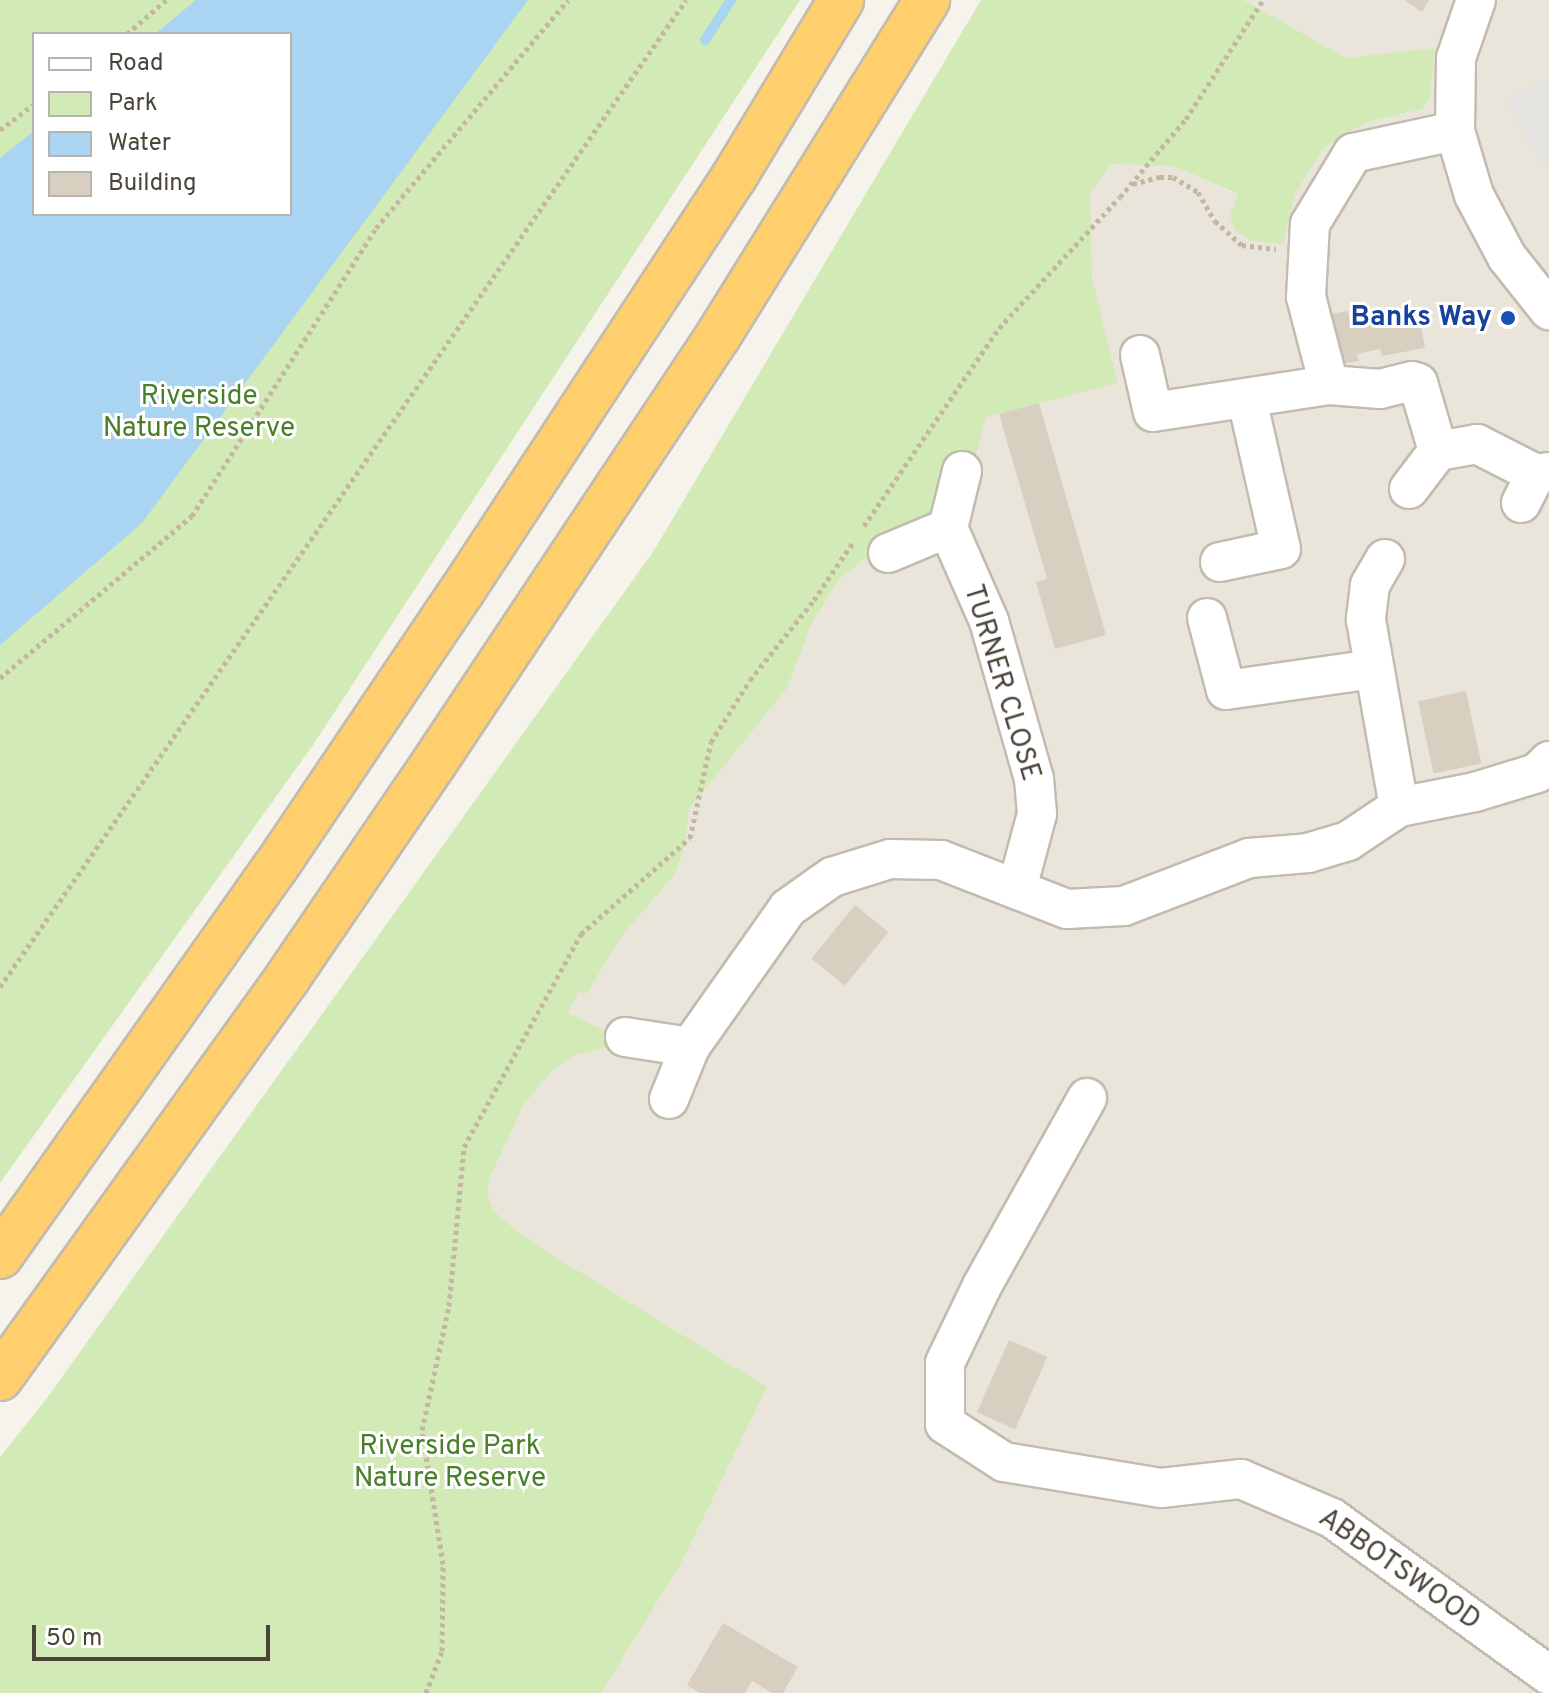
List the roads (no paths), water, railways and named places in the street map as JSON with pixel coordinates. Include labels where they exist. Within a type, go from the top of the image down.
[{"type":"highway","points":[[0,1256],[266,880],[471,578],[717,203],[841,0]]},
{"type":"highway","points":[[0,1378],[288,977],[434,763],[718,336],[927,0]]},
{"type":"street","points":[[1476,0],[1456,58],[1455,131],[1474,195],[1507,257],[1549,310]]},
{"type":"street","points":[[1329,385],[1306,297],[1310,224],[1353,153],[1455,131]]},
{"type":"street","points":[[1140,355],[1153,412],[1329,385],[1380,389],[1412,381],[1418,383],[1438,451]]},
{"type":"street","points":[[1220,562],[1281,549],[1247,399]]},
{"type":"street","points":[[1409,489],[1438,451],[1477,444],[1535,483]]},
{"type":"street","points":[[888,553],[948,528],[962,471]]},
{"type":"street","name":"TURNER CLOSE","points":[[948,528],[989,621],[1034,779],[1037,814],[1017,888]]},
{"type":"street","points":[[1385,559],[1370,585],[1366,620],[1399,807]]},
{"type":"street","points":[[1207,618],[1226,690],[1374,669]]},
{"type":"street","points":[[669,1099],[690,1047],[788,908],[832,877],[890,859],[941,860],[1067,909],[1124,906],[1249,858],[1308,853],[1348,841],[1399,807],[1475,792],[1537,773],[1549,761]]},
{"type":"street","points":[[625,1037],[690,1047]]},
{"type":"street","name":"ABBOTSWOOD","points":[[1087,1098],[982,1286],[945,1363],[945,1424],[1004,1462],[1161,1488],[1241,1479],[1332,1518],[1549,1675]]},
{"type":"water","points":[[196,0],[528,0],[142,523],[0,645],[0,158],[32,133],[32,216],[292,216],[292,32],[157,32]]},
{"type":"waterway","points":[[705,40],[731,0]]},
{"type":"place","name":"Banks Way","points":[[1508,318]]},
{"type":"park label","name":"Riverside Nature Reserve","points":[[199,413]]},
{"type":"park label","name":"Riverside Park Nature Reserve","points":[[450,1463]]}]
